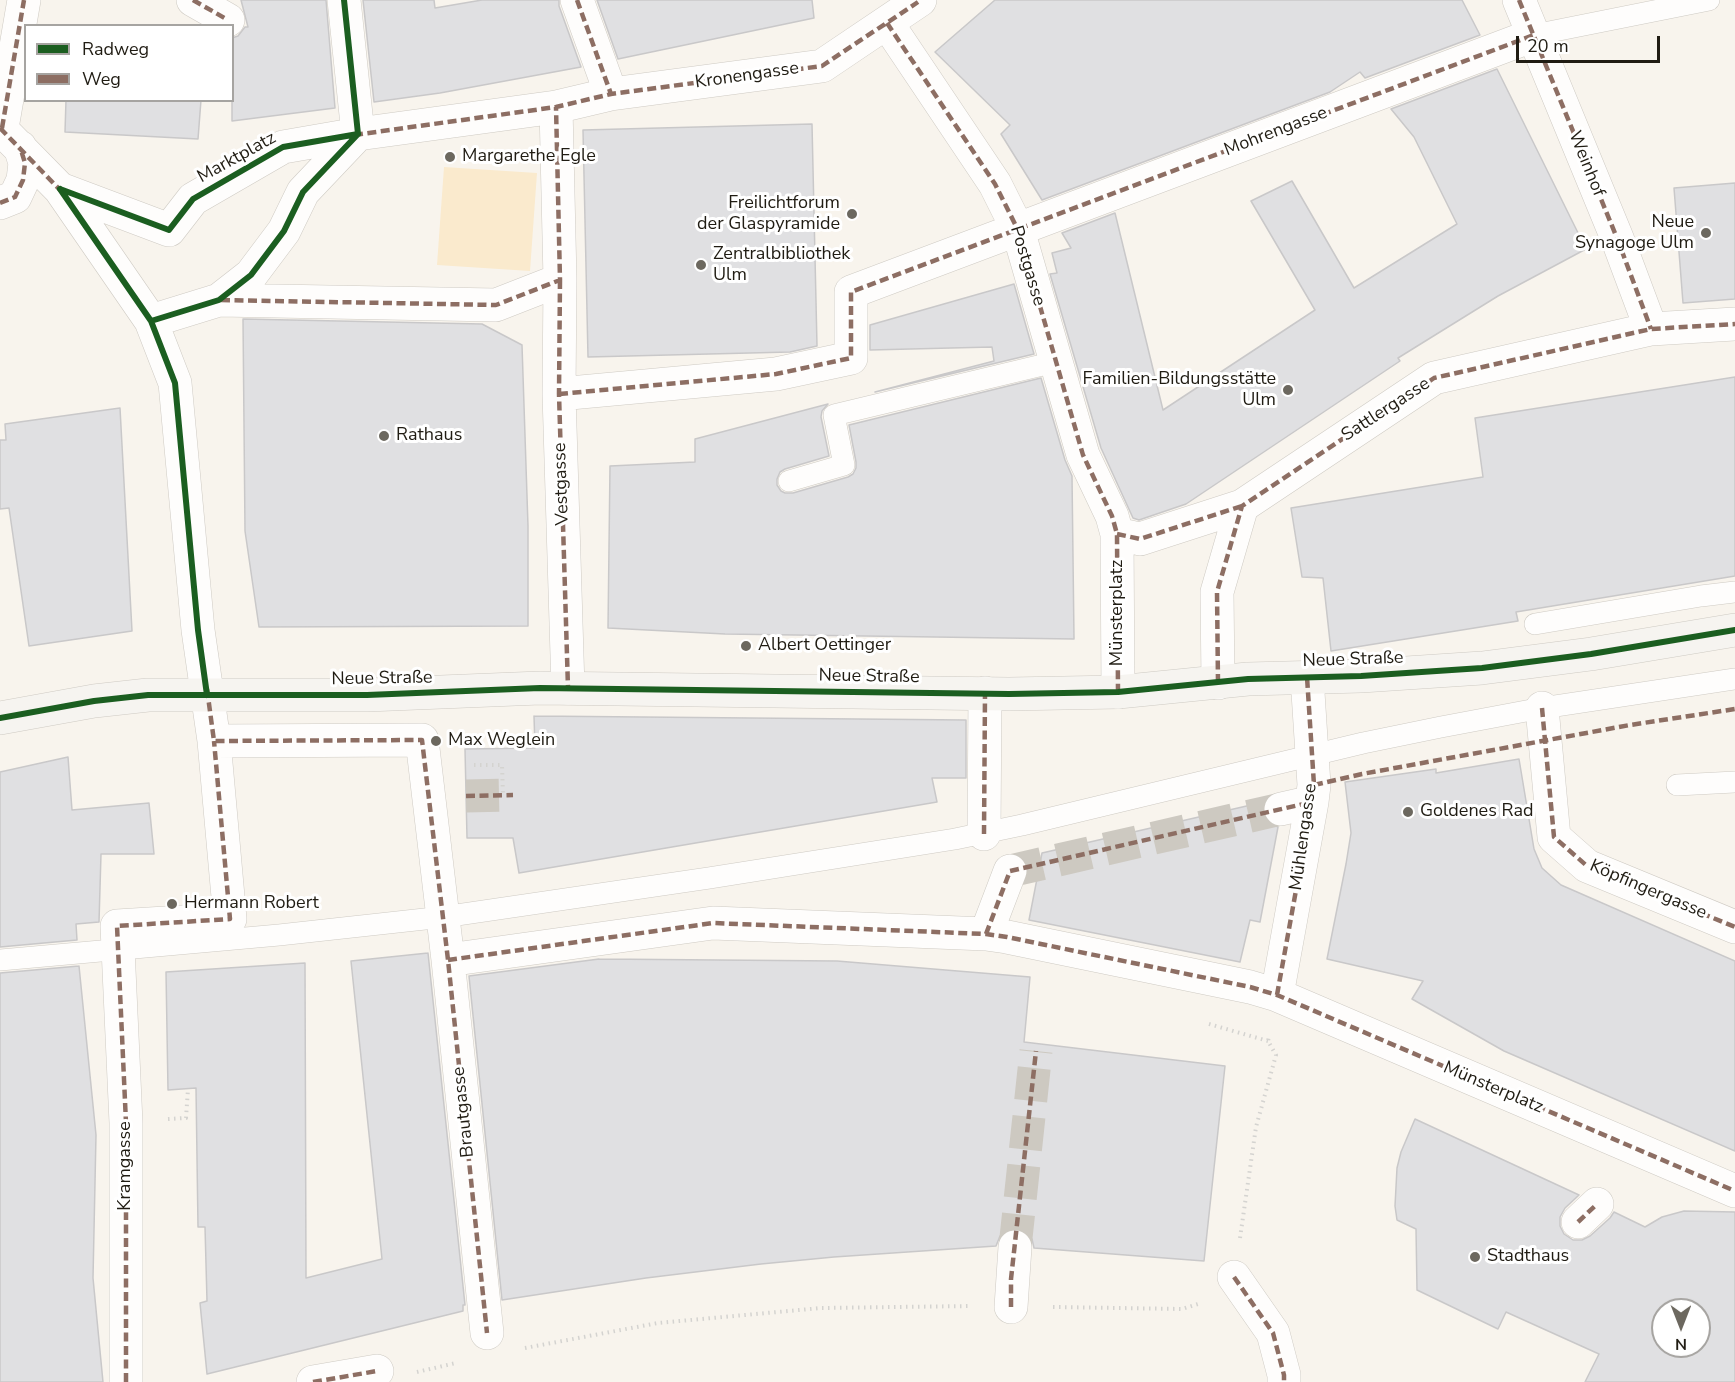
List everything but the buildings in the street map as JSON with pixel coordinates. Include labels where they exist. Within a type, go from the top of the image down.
[{"type":"street","points":[[0,202],[15,197],[23,180],[25,163],[7,134],[24,0]]},
{"type":"street","points":[[193,0],[228,20]]},
{"type":"street","points":[[219,300],[251,276],[284,231],[303,192],[358,134],[344,0]]},
{"type":"street","points":[[577,0],[611,94]]},
{"type":"street","name":"Kronengasse","points":[[556,107],[611,94],[822,66],[920,0]]},
{"type":"street","name":"Weinhof","points":[[1519,0],[1617,238],[1651,329]]},
{"type":"street","name":"Postgasse","points":[[887,23],[995,184],[1018,230],[1083,455],[1112,516],[1117,534]]},
{"type":"street","name":"Mohrengasse","points":[[559,394],[776,374],[851,358],[851,292],[1534,35]]},
{"type":"street","name":"Marktplatz","points":[[60,189],[169,230],[193,199],[284,147],[358,134],[556,107]]},
{"type":"street","name":"Vestgasse","points":[[556,107],[560,279],[559,394],[568,688]]},
{"type":"street","name":"Marktplatz","points":[[7,134],[60,189],[151,321],[175,383],[198,630],[214,741]]},
{"type":"street","points":[[151,321],[219,300],[496,305],[560,279]]},
{"type":"street","name":"Sattlergasse","points":[[1117,534],[1140,539],[1242,506],[1434,378],[1651,329],[1735,324]]},
{"type":"street","points":[[1218,682],[1217,592],[1242,506]]},
{"type":"street","name":"Münsterplatz","points":[[1117,534],[1118,692]]},
{"type":"street","name":"Neue Straße","points":[[0,718],[67,705],[148,695],[367,695],[568,688],[1085,694],[1248,679],[1393,675],[1482,668],[1581,655],[1735,630]]},
{"type":"street","name":"Mühlengasse","points":[[1264,992],[1297,806],[1314,785],[1307,677]]},
{"type":"street","points":[[984,834],[985,693]]},
{"type":"street","name":"Köpfingergasse","points":[[1542,708],[1554,837],[1587,866],[1735,927]]},
{"type":"street","name":"Brautgasse","points":[[214,741],[422,740],[448,960],[487,1333]]},
{"type":"street","name":"Kramgasse","points":[[126,1382],[126,1123],[117,926],[230,919],[214,741]]},
{"type":"street","points":[[986,934],[1010,871]]},
{"type":"street","points":[[448,960],[713,923],[986,934],[1264,992]]},
{"type":"street","name":"Münsterplatz","points":[[1264,992],[1735,1191]]},
{"type":"street","points":[[1011,1307],[1015,1247]]},
{"type":"street","points":[[1234,1277],[1274,1333],[1284,1382]]},
{"type":"street","points":[[314,1382],[377,1371]]},
{"type":"lane","points":[[1534,35],[1709,0]]},
{"type":"lane","points":[[789,482],[844,465],[834,416],[1055,362]]},
{"type":"lane","points":[[1535,624],[1735,592]]},
{"type":"lane","points":[[0,960],[290,934],[441,904],[709,878],[984,834],[1311,755],[1441,727],[1542,708],[1735,679]]},
{"type":"lane","points":[[1677,785],[1735,782]]},
{"type":"path","points":[[474,765],[502,765],[502,795]]},
{"type":"path","points":[[515,1350],[658,1323],[821,1308],[912,1306],[1182,1309],[1223,1296],[1234,1277],[1256,1127],[1276,1055],[1268,1041]]},
{"type":"path","points":[[415,1372],[457,1363]]},
{"type":"shaded area","points":[[444,167],[537,173],[530,271],[437,265]]},
{"type":"tunnel","points":[[466,796],[513,795]]},
{"type":"tunnel","points":[[1010,871],[1281,809]]},
{"type":"tunnel","points":[[1015,1247],[1036,1051]]},
{"type":"marked path","points":[[2,128],[24,0]]},
{"type":"marked path","points":[[193,0],[228,20]]},
{"type":"marked path","points":[[577,0],[611,94]]},
{"type":"marked path","points":[[1519,0],[1617,238],[1651,329]]},
{"type":"marked path","points":[[354,135],[556,107],[611,94],[822,66],[918,2]]},
{"type":"marked path","points":[[887,23],[995,184],[1018,230],[1083,455],[1112,516],[1117,534],[1118,692]]},
{"type":"marked path","points":[[559,394],[776,374],[851,358],[851,292],[1534,35]]},
{"type":"marked path","points":[[221,300],[496,305],[560,280],[556,107]]},
{"type":"marked path","points":[[0,128],[62,192]]},
{"type":"marked path","points":[[0,203],[15,197],[23,180],[25,163],[21,150]]},
{"type":"marked path","points":[[560,280],[559,394],[568,688]]},
{"type":"marked path","points":[[1218,683],[1217,592],[1242,506],[1434,378],[1651,329],[1735,324]]},
{"type":"marked path","points":[[1117,534],[1140,539],[1242,506]]},
{"type":"marked path","points":[[1277,995],[1314,785],[1307,677]]},
{"type":"marked path","points":[[207,689],[214,741],[422,740],[448,960],[487,1333]]},
{"type":"marked path","points":[[984,834],[985,693]]},
{"type":"marked path","points":[[1542,708],[1554,837],[1587,866],[1735,927]]},
{"type":"marked path","points":[[1314,785],[1362,774],[1630,725],[1735,709]]},
{"type":"marked path","points":[[126,1382],[126,1123],[117,926],[230,919],[214,741]]},
{"type":"marked path","points":[[466,796],[513,795]]},
{"type":"marked path","points":[[986,934],[1010,871],[1312,802]]},
{"type":"marked path","points":[[448,960],[713,923],[986,934],[1007,937],[1250,987],[1277,995],[1735,1191]]},
{"type":"marked path","points":[[1011,1307],[1011,1279],[1036,1051]]},
{"type":"marked path","points":[[1578,1222],[1597,1204]]},
{"type":"marked path","points":[[1234,1277],[1273,1333],[1284,1382]]},
{"type":"marked path","points":[[313,1382],[377,1371]]},
{"type":"cycle path","points":[[344,0],[358,134]]},
{"type":"cycle path","points":[[60,189],[169,230],[193,199],[283,147],[358,134]]},
{"type":"cycle path","points":[[151,321],[219,300],[251,275],[284,231],[303,192],[358,134]]},
{"type":"cycle path","points":[[60,189],[151,321],[175,383],[198,630],[207,695]]},
{"type":"cycle path","points":[[0,718],[94,701],[148,695],[367,695],[540,688],[1009,694],[1118,692],[1248,679],[1361,676],[1482,668],[1591,654],[1735,630]]},
{"type":"place","name":"Margarethe Egle","points":[[450,157]]},
{"type":"place","name":"Freilichtforum der Glaspyramide","points":[[852,214]]},
{"type":"place","name":"Neue Synagoge Ulm","points":[[1706,233]]},
{"type":"place","name":"Zentralbibliothek Ulm","points":[[701,265]]},
{"type":"place","name":"Familien-Bildungsstätte Ulm","points":[[1288,390]]},
{"type":"place","name":"Rathaus","points":[[384,436]]},
{"type":"place","name":"Albert Oettinger","points":[[746,646]]},
{"type":"place","name":"Max Weglein","points":[[436,741]]},
{"type":"place","name":"Goldenes Rad","points":[[1408,812]]},
{"type":"place","name":"Hermann Robert","points":[[172,904]]},
{"type":"place","name":"Stadthaus","points":[[1475,1257]]}]
